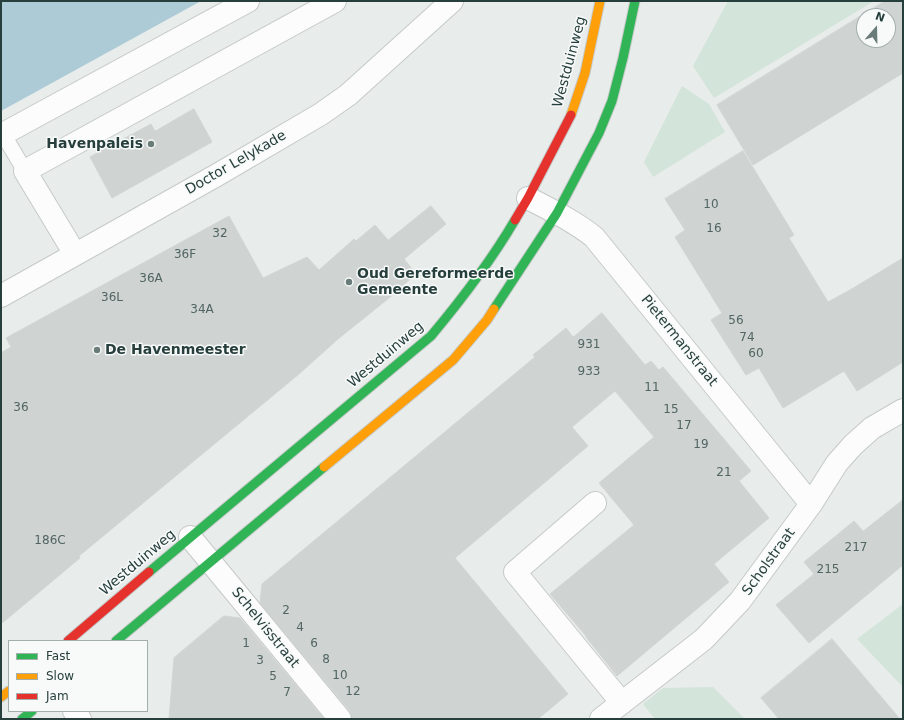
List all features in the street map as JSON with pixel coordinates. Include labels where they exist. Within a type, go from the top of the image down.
[{"type":"main road","name":"Westduinweg","points":[[69,640],[431,336],[460,302],[503,240],[528,198],[569,120],[591,48],[600,1]]},
{"type":"main road","points":[[117,640],[453,360],[487,320],[557,213],[599,133],[612,102],[623,58],[634,1]]},
{"type":"main road","points":[[22,719],[31,712]]},
{"type":"street","points":[[2,134],[248,1]]},
{"type":"street","points":[[75,254],[25,171],[335,1]]},
{"type":"street","name":"Doctor Lelykade","points":[[1,296],[217,175],[314,118],[343,99],[452,1]]},
{"type":"street","name":"Pietermanstraat","points":[[528,198],[583,228],[594,237],[811,504]]},
{"type":"street","name":"Scholstraat","points":[[602,719],[704,639],[740,601],[811,504],[837,463],[853,445],[872,428],[903,410]]},
{"type":"street","points":[[595,503],[515,572],[622,703]]},
{"type":"street","name":"Schelvisstraat","points":[[190,537],[340,719]]},
{"type":"lane","points":[[2,134],[25,171]]},
{"type":"green space","points":[[728,1],[874,1],[862,8],[856,8],[856,12],[714,98],[693,66]]},
{"type":"green space","points":[[682,86],[709,104],[725,132],[653,177],[644,162]]},
{"type":"green space","points":[[903,604],[903,687],[857,639]]},
{"type":"green space","points":[[713,687],[745,719],[655,719],[643,704],[663,688]]},
{"type":"water","points":[[1,1],[201,1],[1,111]]},
{"type":"building","points":[[885,1],[903,1],[903,73],[753,165],[717,105],[856,19],[856,48],[896,48],[896,8],[874,8]]},
{"type":"building","points":[[194,109],[212,142],[112,198],[90,157],[151,124],[155,131]]},
{"type":"building","points":[[743,151],[794,235],[789,238],[828,302],[903,258],[903,362],[857,391],[844,371],[783,408],[759,368],[746,375],[711,320],[722,313],[675,237],[685,230],[665,199]]},
{"type":"building","points":[[431,206],[446,224],[404,259],[416,274],[338,339],[299,374],[79,556],[80,558],[1,624],[1,353],[11,347],[6,338],[229,216],[263,278],[307,257],[319,270],[354,239],[356,241],[375,225],[388,240]]},
{"type":"building","points":[[602,313],[645,365],[651,361],[659,370],[663,367],[751,471],[739,481],[769,518],[714,564],[729,582],[617,676],[586,636],[550,594],[634,525],[599,483],[654,437],[615,391],[572,427],[588,446],[455,558],[568,694],[538,719],[352,719],[350,711],[260,603],[262,584],[535,357],[533,355],[566,328],[573,337]]},
{"type":"building","points":[[903,500],[903,565],[809,643],[776,605],[814,574],[804,562],[854,521],[863,531]]},
{"type":"building","points":[[224,616],[240,618],[324,719],[169,719],[174,658]]},
{"type":"building","points":[[832,639],[900,719],[779,719],[761,698]]},
{"type":"traffic: fast","points":[[494,309],[557,213],[599,133],[612,101],[635,1]]},
{"type":"traffic: fast","points":[[149,572],[431,336],[476,280],[515,220]]},
{"type":"traffic: fast","points":[[117,640],[324,467]]},
{"type":"traffic: fast","points":[[22,719],[31,712]]},
{"type":"traffic: slow","points":[[571,115],[585,73],[600,1]]},
{"type":"traffic: slow","points":[[324,467],[453,360],[487,320],[494,309]]},
{"type":"traffic: slow","points":[[1,697],[8,692]]},
{"type":"traffic: jam","points":[[515,220],[571,115]]},
{"type":"traffic: jam","points":[[69,640],[149,572]]},
{"type":"place","name":"Havenpaleis","points":[[151,144]]},
{"type":"place","name":"Oud Gereformeerde Gemeente","points":[[349,282]]},
{"type":"place","name":"De Havenmeester","points":[[97,350]]}]
